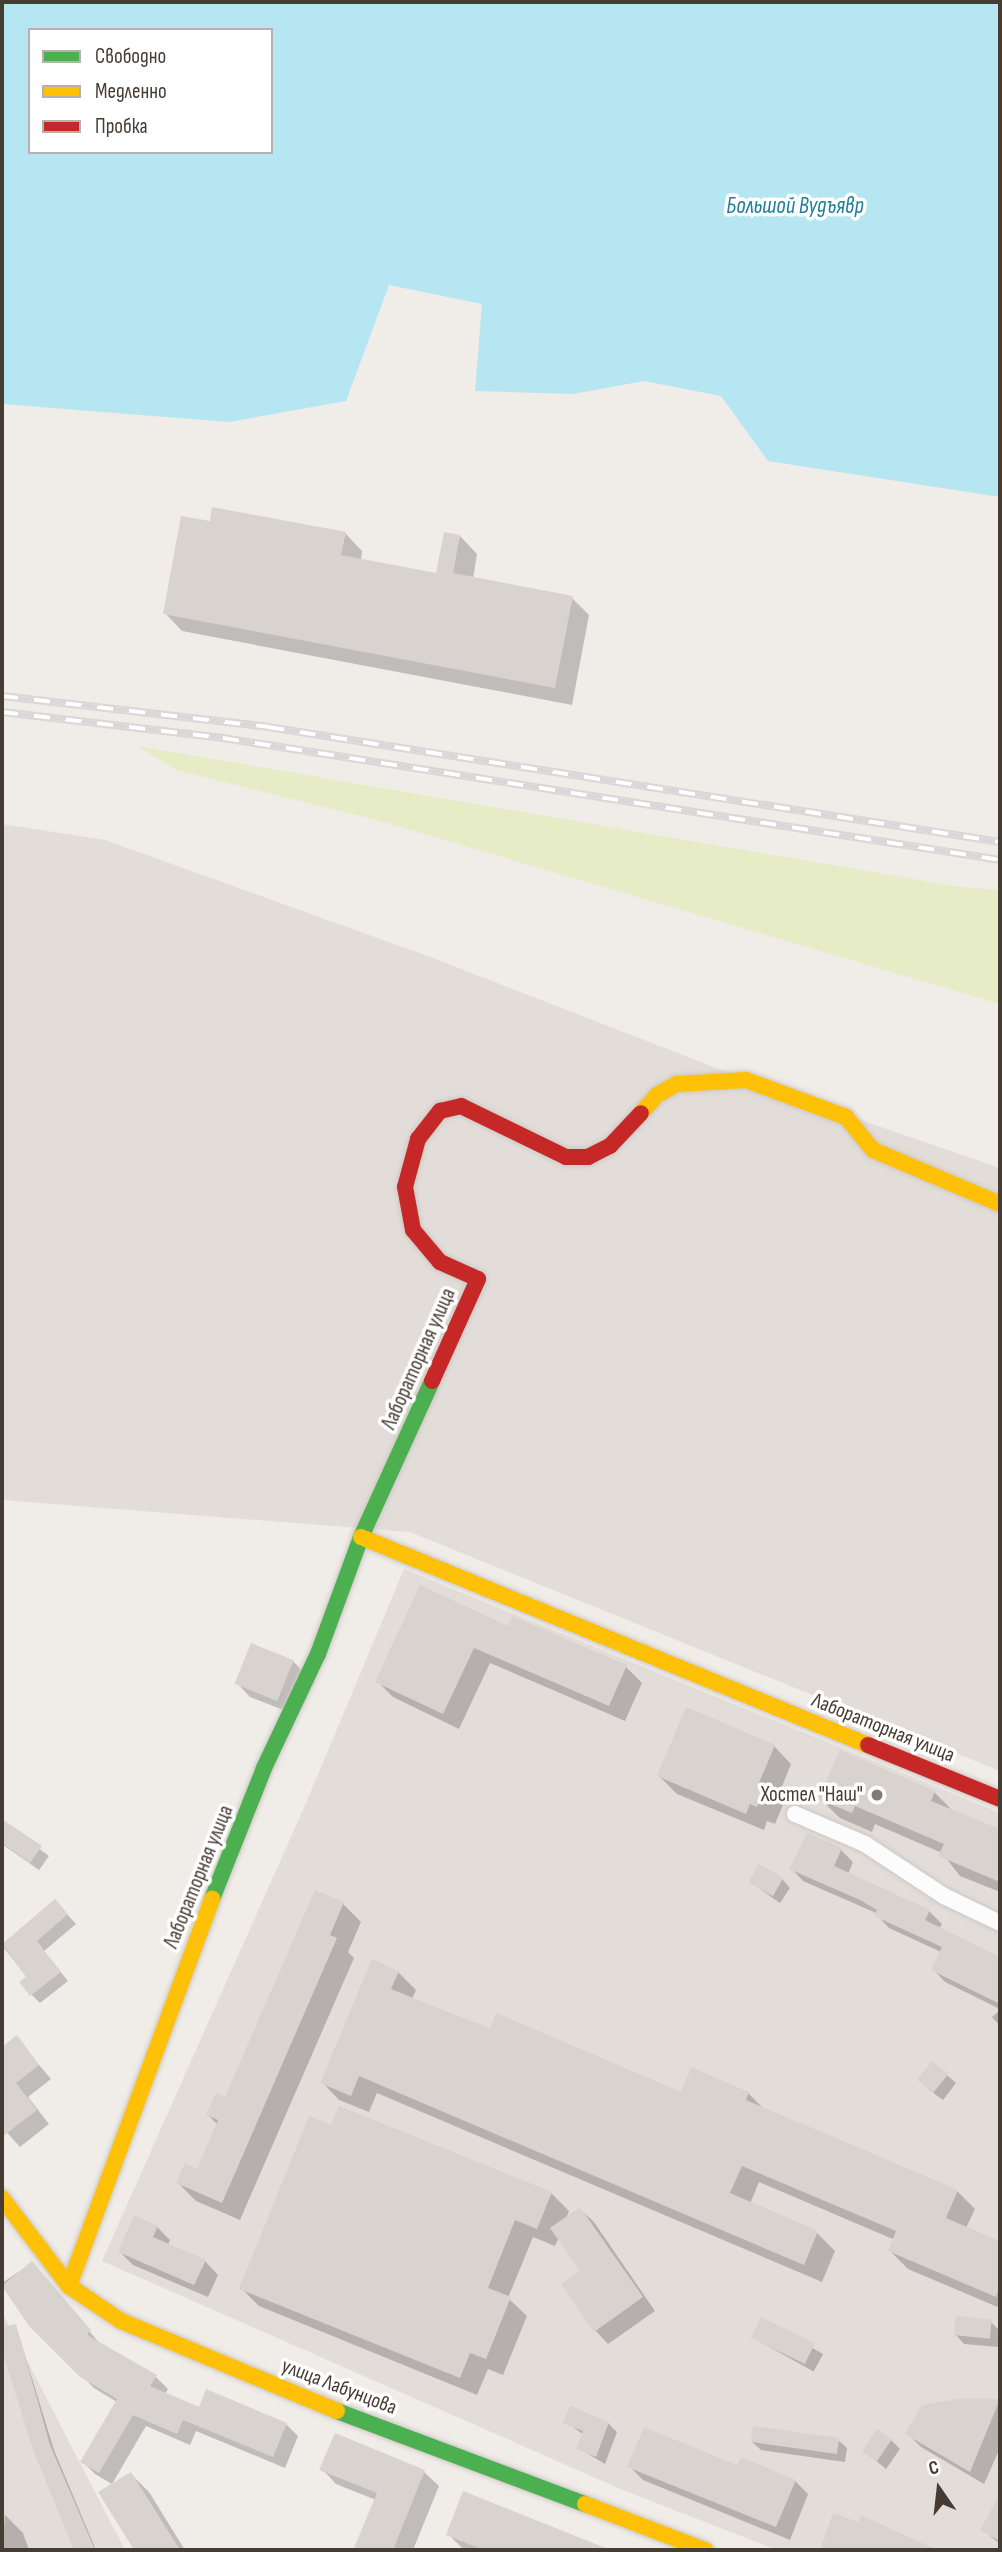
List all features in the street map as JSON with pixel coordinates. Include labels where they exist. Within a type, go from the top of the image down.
[{"type":"street","name":"Лабораторная улица","points":[[69,2286],[118,2160],[173,1997],[264,1768],[318,1654],[362,1537],[478,1279],[440,1262],[413,1230],[405,1187],[418,1139],[440,1111],[461,1106],[566,1157],[588,1157],[610,1146],[657,1095],[677,1084],[746,1080],[846,1117],[873,1150],[1000,1204]]},
{"type":"street","name":"Лабораторная улица","points":[[362,1537],[1000,1799]]},
{"type":"street","points":[[795,1814],[865,1844],[944,1896],[1000,1923]]},
{"type":"street","name":"улица Лабунцова","points":[[2,2198],[69,2286],[121,2321],[309,2400],[705,2550]]},
{"type":"shaded area","points":[[2,824],[105,840],[433,958],[765,1087],[1000,1168],[1000,1771],[410,1532],[2,1500]]},
{"type":"shaded area","points":[[404,1569],[1000,1813],[1000,2550],[777,2550],[623,2490],[102,2261],[306,1803]]},
{"type":"shaded area","points":[[2,2312],[125,2550],[2,2550]]},
{"type":"green space","points":[[137,746],[960,887],[1000,890],[1000,1004],[377,820],[176,770]]},
{"type":"water","name":"Большой Вудъявр","points":[[2,2],[1000,2],[1000,497],[768,461],[721,396],[644,381],[573,394],[475,391],[482,304],[389,285],[346,401],[229,422],[2,404]]},
{"type":"building","points":[[212,507],[346,532],[341,555],[436,573],[444,532],[460,535],[453,573],[573,596],[555,688],[163,614],[181,516],[210,521]]},
{"type":"building","points":[[420,1585],[508,1626],[512,1616],[627,1665],[609,1706],[474,1648],[443,1714],[375,1682]]},
{"type":"building","points":[[251,1643],[294,1660],[277,1701],[235,1684]]},
{"type":"building","points":[[686,1707],[775,1745],[759,1783],[766,1786],[757,1807],[750,1804],[746,1814],[657,1776]]},
{"type":"building","points":[[840,1750],[935,1791],[931,1801],[1000,1829],[1000,1882],[938,1856],[944,1844],[855,1806],[852,1813],[818,1799]]},
{"type":"building","points":[[2,1819],[42,1846],[30,1863],[2,1843]]},
{"type":"building","points":[[807,1833],[842,1848],[834,1866],[930,1910],[925,1920],[1000,1957],[1000,2004],[931,1970],[942,1947],[874,1916],[877,1910],[860,1900],[789,1869]]},
{"type":"building","points":[[759,1864],[783,1878],[773,1896],[749,1882]]},
{"type":"building","points":[[315,1890],[344,1902],[330,1935],[337,1938],[222,2203],[176,2183],[185,2163],[197,2169],[218,2120],[206,2115],[216,2093],[225,2097]]},
{"type":"building","points":[[55,1899],[68,1914],[37,1941],[61,1972],[30,1996],[19,1982],[26,1977],[2,1944]]},
{"type":"building","points":[[372,1959],[399,1971],[391,1989],[438,2008],[490,2028],[496,2013],[681,2092],[691,2067],[749,2092],[746,2100],[958,2190],[946,2218],[1000,2241],[1000,2286],[996,2297],[888,2251],[896,2231],[742,2166],[730,2193],[818,2231],[804,2265],[359,2076],[351,2096],[320,2083]]},
{"type":"building","points":[[17,2035],[39,2065],[16,2083],[37,2110],[2,2137],[2,2047]]},
{"type":"building","points":[[932,2061],[948,2074],[933,2093],[917,2080]]},
{"type":"building","points":[[339,2106],[552,2192],[537,2229],[515,2220],[488,2288],[511,2297],[486,2359],[470,2353],[460,2378],[239,2289],[309,2116],[331,2125]]},
{"type":"building","points":[[580,2207],[643,2297],[594,2332],[561,2284],[580,2271],[550,2228]]},
{"type":"building","points":[[134,2215],[158,2226],[153,2237],[206,2260],[194,2285],[118,2252]]},
{"type":"building","points":[[32,2261],[91,2330],[87,2335],[157,2375],[150,2386],[199,2407],[206,2389],[287,2423],[273,2457],[183,2420],[177,2434],[133,2415],[99,2473],[80,2462],[117,2399],[79,2376],[29,2326],[2,2286]]},
{"type":"building","points":[[956,2316],[992,2320],[990,2339],[954,2335]]},
{"type":"building","points":[[761,2317],[815,2343],[805,2364],[751,2338]]},
{"type":"building","points":[[16,2324],[50,2445],[95,2550],[74,2550],[33,2450],[2,2350],[2,2327]]},
{"type":"building","points":[[963,2398],[1000,2399],[970,2472],[905,2434],[922,2405]]},
{"type":"building","points":[[570,2406],[609,2422],[596,2457],[576,2449],[583,2431],[563,2423]]},
{"type":"building","points":[[753,2426],[839,2438],[837,2454],[751,2442]]},
{"type":"building","points":[[644,2427],[737,2465],[741,2457],[796,2480],[776,2527],[627,2467]]},
{"type":"building","points":[[877,2429],[892,2439],[877,2461],[862,2451]]},
{"type":"building","points":[[335,2433],[425,2470],[393,2550],[353,2550],[377,2493],[319,2470]]},
{"type":"building","points":[[131,2472],[180,2550],[134,2550],[98,2492]]},
{"type":"building","points":[[463,2491],[608,2550],[484,2550],[446,2535]]},
{"type":"building","points":[[1000,2494],[1000,2541],[980,2530]]},
{"type":"building","points":[[833,2513],[858,2522],[861,2515],[937,2550],[820,2550]]},
{"type":"railway","points":[[2,696],[268,727],[1000,842]]},
{"type":"railway","points":[[2,712],[223,738],[1000,860]]},
{"type":"traffic: fast","points":[[212,1899],[264,1768],[318,1654],[361,1537],[432,1381]]},
{"type":"traffic: fast","points":[[337,2411],[585,2504]]},
{"type":"traffic: slow","points":[[641,1113],[657,1095],[677,1084],[746,1080],[846,1117],[873,1150],[1000,1204]]},
{"type":"traffic: slow","points":[[361,1537],[868,1745]]},
{"type":"traffic: slow","points":[[69,2286],[212,1899]]},
{"type":"traffic: slow","points":[[2,2198],[69,2286],[121,2321],[337,2411]]},
{"type":"traffic: slow","points":[[585,2504],[705,2550]]},
{"type":"traffic: jam","points":[[432,1381],[478,1279],[440,1262],[413,1230],[405,1187],[418,1139],[440,1111],[461,1106],[566,1157],[588,1157],[610,1146],[641,1113]]},
{"type":"traffic: jam","points":[[868,1745],[1000,1799]]},
{"type":"place","name":"Хостел \"Наш\"","points":[[877,1795]]}]
